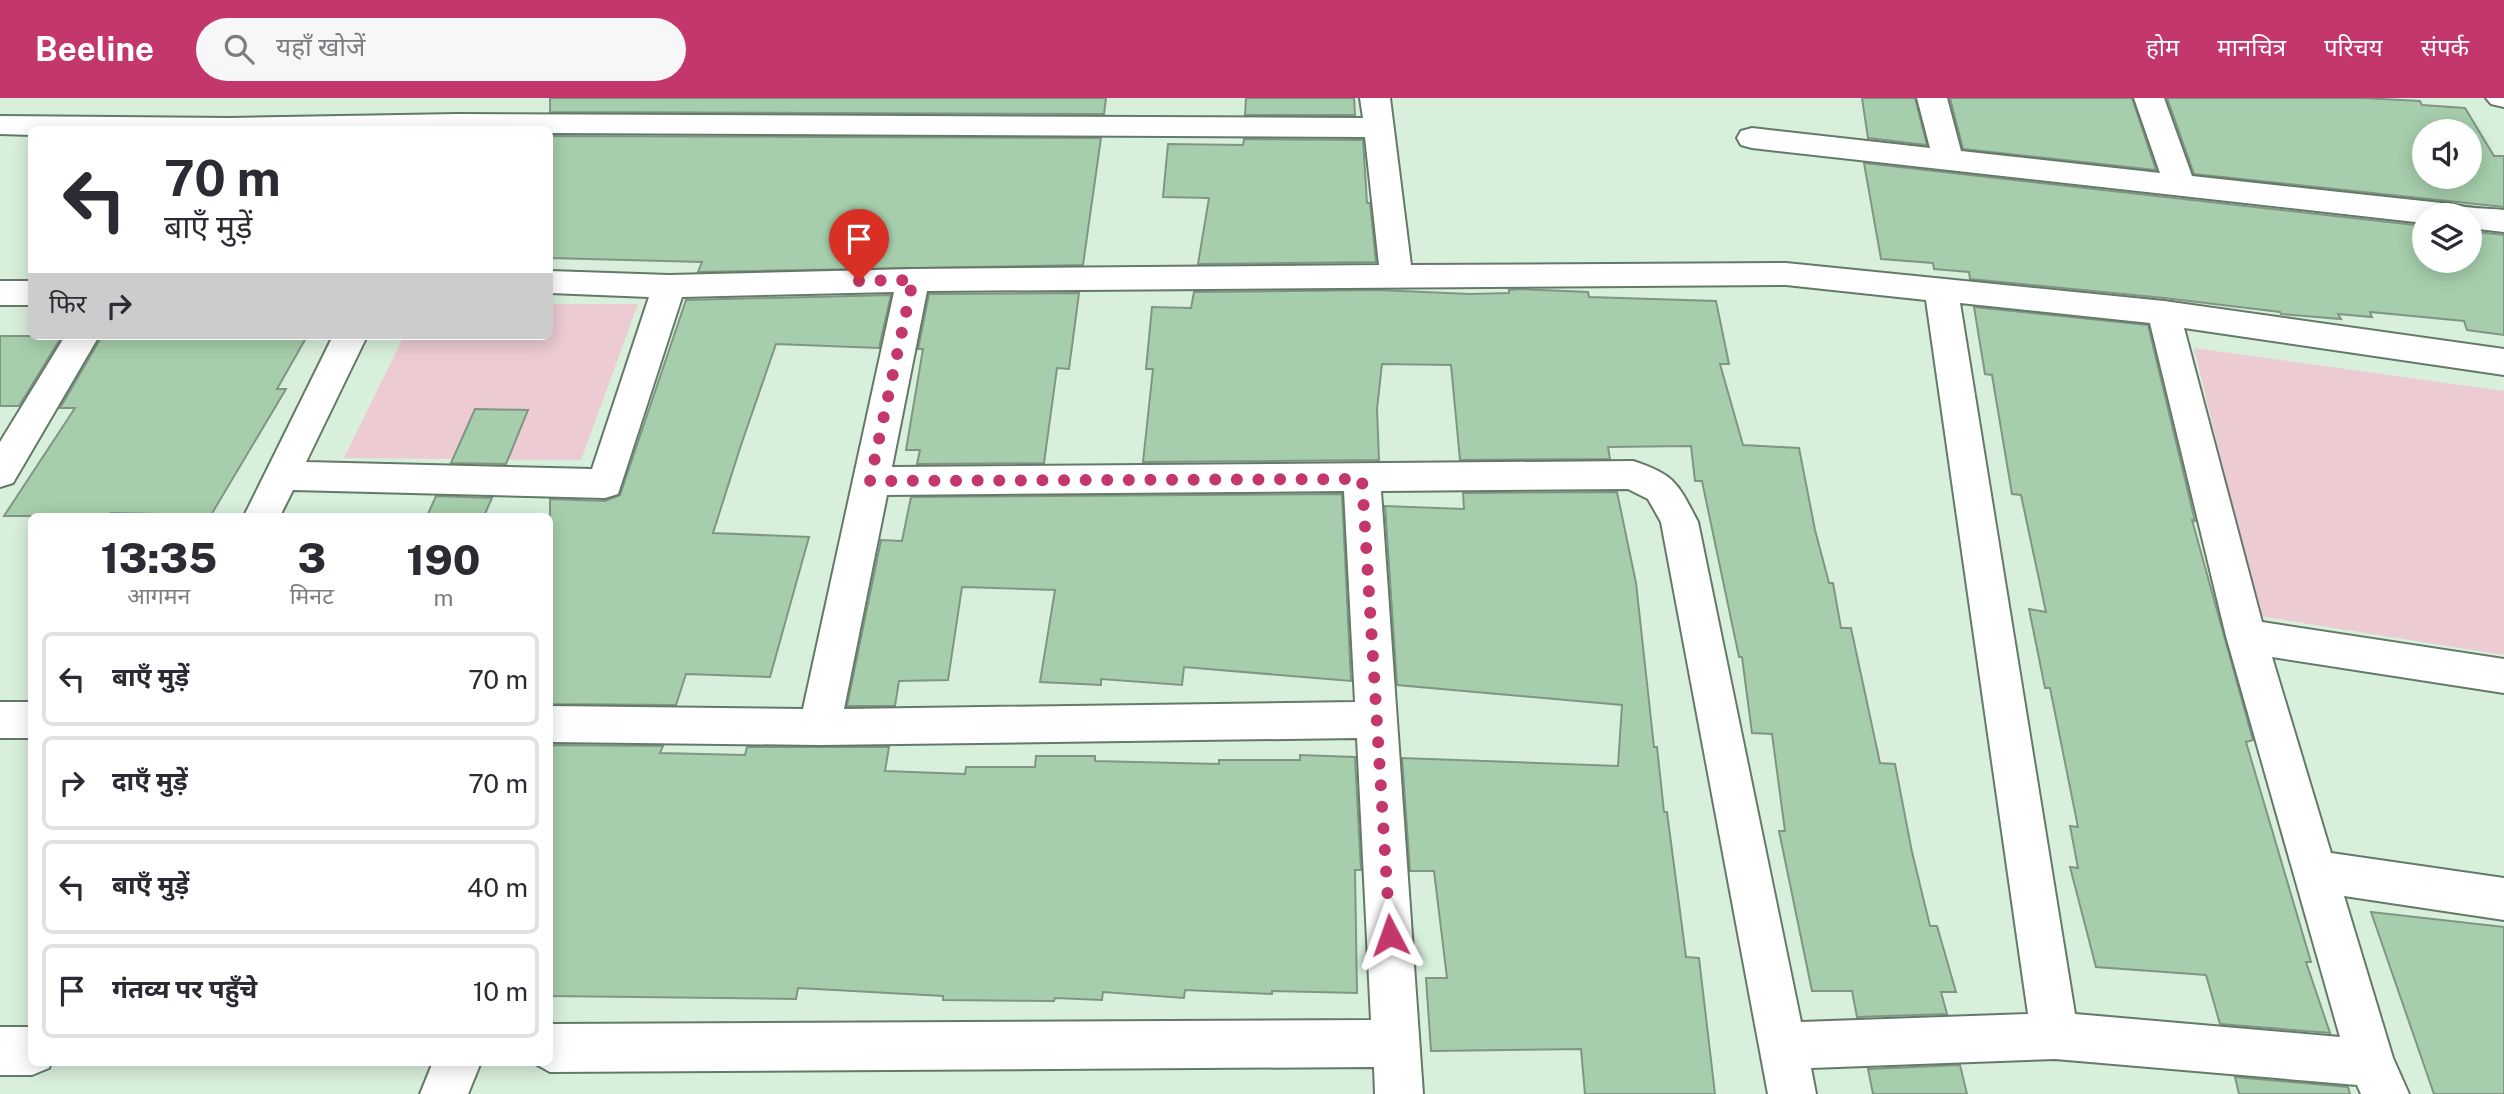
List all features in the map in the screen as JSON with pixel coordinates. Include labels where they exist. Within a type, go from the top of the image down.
[{"type":"street","points":[[231,126],[248,98]]},
{"type":"street","points":[[1142,128],[1145,98]]},
{"type":"street","points":[[1931,98],[1948,160]]},
{"type":"street","points":[[2149,98],[2180,187]]},
{"type":"street","points":[[272,126],[461,117],[1142,128],[1377,112],[1396,276]]},
{"type":"street","points":[[0,125],[77,126]]},
{"type":"street","points":[[1752,138],[2412,211]]},
{"type":"street","points":[[2482,218],[2504,221]]},
{"type":"street","points":[[553,282],[669,286],[913,280],[1786,274],[2164,313],[2504,362]]},
{"type":"street","points":[[820,727],[913,280]]},
{"type":"street","points":[[281,477],[605,484],[669,286]]},
{"type":"street","points":[[1941,289],[2055,1036]]},
{"type":"street","points":[[0,293],[28,293]]},
{"type":"street","points":[[1782,1046],[2055,1036],[2378,1079],[2246,636],[2164,313]]},
{"type":"street","points":[[0,473],[80,340]]},
{"type":"street","points":[[263,513],[348,340]]},
{"type":"street","points":[[870,481],[1633,475],[1661,489],[1679,522],[1792,1094]]},
{"type":"street","points":[[1362,479],[1399,1094]]},
{"type":"street","points":[[2246,636],[2504,676]]},
{"type":"street","points":[[0,720],[28,720]]},
{"type":"street","points":[[553,724],[820,727],[1376,720]]},
{"type":"street","points":[[2316,871],[2504,900]]},
{"type":"street","points":[[553,1048],[1397,1043]]},
{"type":"street","points":[[0,1051],[28,1051]]},
{"type":"street","points":[[444,1094],[455,1066]]},
{"type":"shaded area","points":[[553,304],[638,304],[581,460],[344,458],[402,340],[553,340]]},
{"type":"shaded area","points":[[2194,348],[2504,391],[2504,655],[2259,616]]},
{"type":"building","points":[[550,98],[1106,98],[1104,114],[550,112]]},
{"type":"building","points":[[1246,98],[1354,98],[1355,115],[1245,115]]},
{"type":"building","points":[[1862,98],[1915,98],[1927,145],[1868,138]]},
{"type":"building","points":[[1950,98],[2132,98],[2156,170],[1963,149]]},
{"type":"building","points":[[2167,98],[2363,98],[2420,101],[2422,105],[2465,108],[2472,119],[2412,119],[2412,189],[2482,189],[2482,136],[2494,156],[2504,156],[2504,207],[2194,174]]},
{"type":"building","points":[[553,136],[1101,138],[1083,265],[698,272],[702,262],[553,258]]},
{"type":"building","points":[[1244,139],[1363,140],[1367,203],[1370,203],[1376,262],[1198,264],[1209,198],[1163,197],[1168,144],[1243,145]]},
{"type":"building","points":[[1864,163],[2412,225],[2412,273],[2482,273],[2482,232],[2504,235],[2504,335],[2467,330],[2464,321],[2370,312],[2372,317],[2338,314],[2341,319],[2281,314],[2164,298],[1970,279],[1969,272],[1934,269],[1933,263],[1881,259]]},
{"type":"building","points":[[1379,290],[1470,294],[1509,293],[1509,290],[1588,292],[1589,297],[1716,301],[1729,364],[1720,364],[1743,445],[1799,448],[1815,530],[1829,583],[1833,583],[1841,628],[1851,628],[1880,763],[1895,764],[1930,926],[1937,926],[1956,992],[1941,992],[1947,1014],[1857,1017],[1852,991],[1812,991],[1779,831],[1785,831],[1772,734],[1752,733],[1742,657],[1739,657],[1702,481],[1695,481],[1691,446],[1608,447],[1610,459],[1460,460],[1451,365],[1382,364],[1377,409],[1379,460],[1143,462],[1153,369],[1146,369],[1152,307],[1191,308],[1194,292]]},
{"type":"building","points":[[1079,293],[1069,369],[1057,368],[1044,463],[917,464],[920,450],[906,450],[923,349],[918,349],[929,294]]},
{"type":"building","points":[[891,295],[879,348],[776,344],[713,533],[809,537],[770,677],[686,674],[676,705],[553,704],[553,513],[550,513],[550,499],[605,501],[620,495],[686,300]]},
{"type":"building","points":[[1974,307],[2148,325],[2195,521],[2192,520],[2253,740],[2246,742],[2311,962],[2306,962],[2330,1033],[2220,1024],[2206,975],[2096,967],[2070,867],[2078,868],[2070,826],[2078,827],[2050,688],[2045,688],[2029,609],[2046,612],[2021,495],[2012,494],[1992,375],[1985,374]]},
{"type":"building","points":[[0,336],[28,336],[28,340],[60,340],[19,406],[0,406]]},
{"type":"building","points":[[100,340],[305,340],[277,389],[286,389],[212,513],[28,513],[28,516],[4,516],[75,408],[60,408]]},
{"type":"building","points":[[475,409],[528,410],[506,464],[451,463]]},
{"type":"building","points":[[1617,492],[1636,583],[1654,747],[1657,747],[1664,812],[1667,812],[1686,957],[1699,958],[1715,1094],[1585,1094],[1581,1049],[1431,1051],[1426,978],[1447,978],[1434,871],[1410,871],[1402,758],[1618,766],[1622,705],[1397,685],[1385,506],[1464,509],[1463,493]]},
{"type":"building","points":[[1342,494],[1351,681],[1184,667],[1182,685],[1101,679],[1101,685],[1040,682],[1055,590],[962,587],[948,680],[899,681],[895,706],[847,706],[881,540],[902,541],[911,497]]},
{"type":"building","points":[[436,496],[492,498],[485,513],[428,513]]},
{"type":"building","points":[[553,745],[663,746],[660,753],[745,755],[747,747],[889,747],[885,771],[965,774],[966,767],[1035,767],[1036,756],[1095,756],[1095,761],[1219,764],[1219,760],[1300,760],[1300,755],[1355,757],[1361,870],[1355,870],[1357,993],[1272,991],[1272,994],[1185,990],[1184,998],[1103,992],[1102,1000],[1055,998],[1054,1001],[943,1000],[943,996],[798,988],[796,999],[553,996]]},
{"type":"building","points":[[2371,912],[2504,927],[2504,1094],[2434,1094]]},
{"type":"building","points":[[1960,1065],[1967,1094],[1873,1094],[1868,1069]]},
{"type":"building","points":[[2235,1077],[2348,1087],[2350,1094],[2239,1094]]},
{"type":"route","points":[[859,281],[913,280],[870,481],[1362,479],[1390,935]]}]
